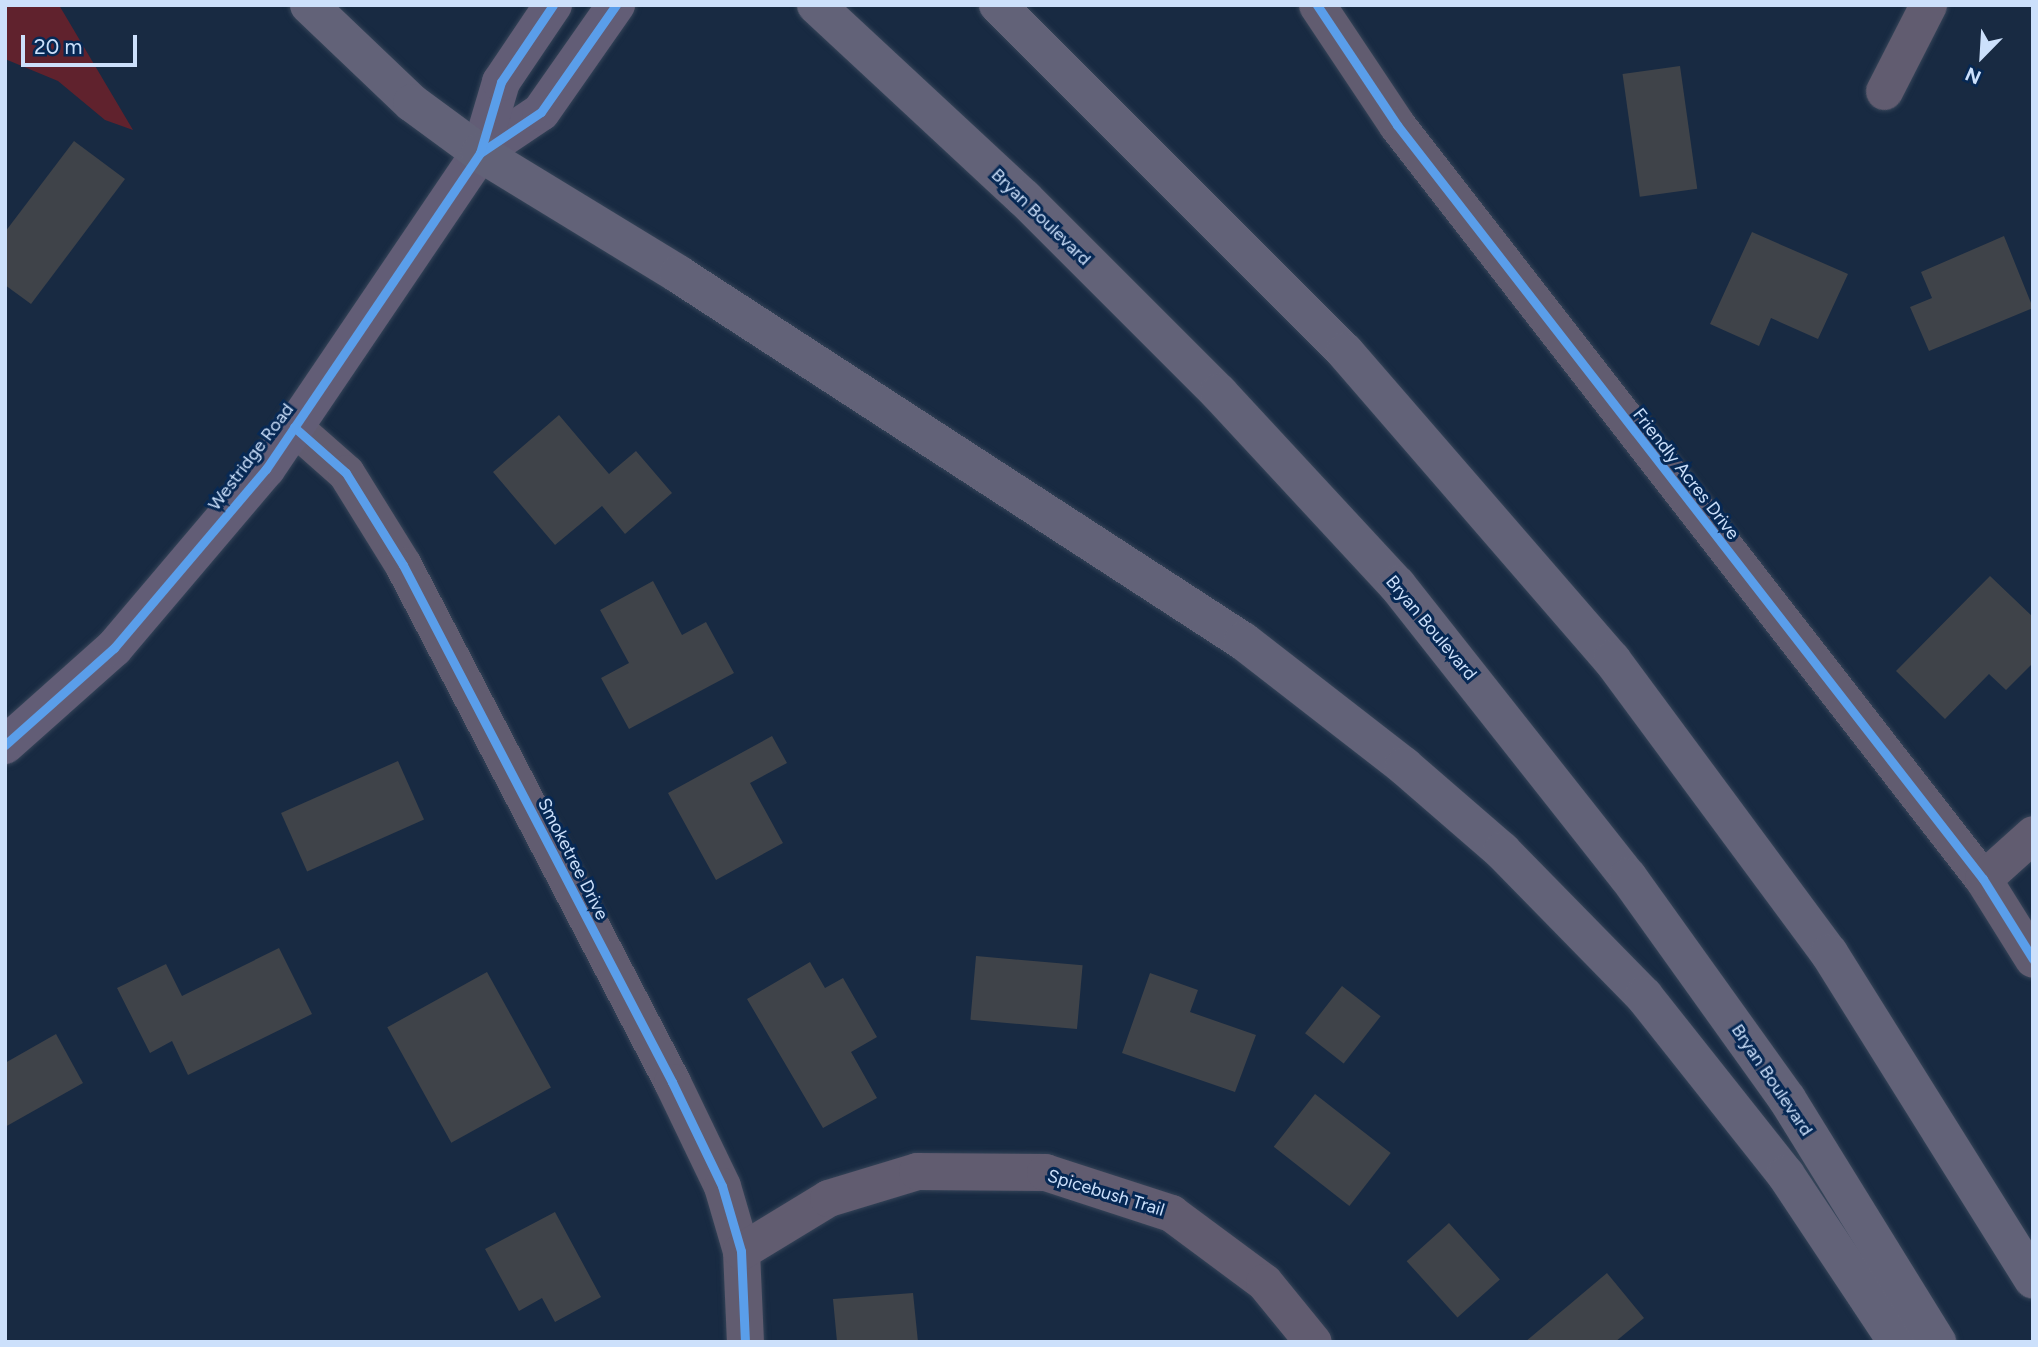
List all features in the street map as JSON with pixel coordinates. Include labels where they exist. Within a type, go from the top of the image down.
[{"type":"highway","points":[[309,5],[412,103],[480,153],[678,274],[1243,641],[1404,766],[1502,851],[1644,996],[1786,1175],[1897,1342]]},
{"type":"highway","name":"Bryan Boulevard","points":[[816,5],[1044,218],[1397,585],[1620,866],[1787,1099],[1937,1342]]},
{"type":"highway","points":[[998,5],[1345,352],[1612,660],[1829,953],[2033,1279]]},
{"type":"main road","name":"Westridge Road","points":[[5,745],[114,648],[294,428],[480,153],[501,82],[553,5]]},
{"type":"main road","name":"Westridge Road","points":[[480,153],[541,112],[616,5]]},
{"type":"street","name":"Friendly Acres Drive","points":[[1317,5],[1397,125],[1983,879],[2033,959]]},
{"type":"street","points":[[1884,90],[1928,5]]},
{"type":"street","name":"Smoketree Drive","points":[[294,428],[346,473],[403,565],[672,1082],[722,1186],[741,1251],[745,1342]]},
{"type":"street","points":[[1983,879],[2033,834]]},
{"type":"street","name":"Spicebush Trail","points":[[741,1251],[828,1198],[917,1171],[1045,1172],[1171,1213],[1264,1282],[1313,1342]]},
{"type":"shaded area","points":[[5,5],[59,5],[133,130],[105,120],[58,81],[5,59]]},
{"type":"building","points":[[1680,66],[1697,189],[1640,197],[1623,74]]},
{"type":"building","points":[[74,141],[125,179],[31,304],[5,285],[5,232]]},
{"type":"building","points":[[1752,232],[1848,274],[1818,339],[1771,318],[1759,346],[1710,324]]},
{"type":"building","points":[[2004,236],[2033,308],[1929,351],[1910,307],[1932,298],[1921,272]]},
{"type":"building","points":[[559,415],[609,474],[636,451],[672,493],[625,534],[602,506],[555,545],[493,472]]},
{"type":"building","points":[[1990,576],[2033,617],[2033,663],[2006,690],[1989,674],[1945,719],[1896,671]]},
{"type":"building","points":[[653,581],[682,635],[706,622],[734,673],[629,729],[601,678],[629,663],[600,610]]},
{"type":"building","points":[[772,736],[787,763],[750,783],[783,843],[716,880],[668,793]]},
{"type":"building","points":[[398,761],[424,819],[307,872],[281,813]]},
{"type":"building","points":[[279,948],[312,1014],[188,1075],[172,1041],[150,1053],[117,988],[166,964],[182,996]]},
{"type":"building","points":[[976,956],[1083,965],[1077,1029],[970,1020]]},
{"type":"building","points":[[810,962],[825,988],[843,978],[877,1037],[851,1052],[877,1098],[823,1128],[747,999]]},
{"type":"building","points":[[487,972],[551,1087],[451,1143],[387,1027]]},
{"type":"building","points":[[1150,973],[1198,990],[1190,1012],[1256,1035],[1235,1092],[1122,1053]]},
{"type":"building","points":[[1342,986],[1381,1016],[1344,1063],[1305,1033]]},
{"type":"building","points":[[56,1034],[83,1083],[5,1127],[5,1063]]},
{"type":"building","points":[[1315,1094],[1391,1153],[1349,1206],[1274,1147]]},
{"type":"building","points":[[555,1212],[601,1297],[555,1322],[542,1298],[519,1311],[485,1249]]},
{"type":"building","points":[[1449,1223],[1500,1279],[1457,1318],[1407,1261]]},
{"type":"building","points":[[1607,1273],[1644,1318],[1615,1342],[1525,1342]]},
{"type":"building","points":[[913,1293],[918,1342],[837,1342],[833,1299]]},
{"type":"cycle path","points":[[5,745],[114,648],[266,469],[480,153],[501,82],[553,5]]},
{"type":"cycle path","points":[[480,153],[541,112],[616,5]]},
{"type":"cycle path","points":[[1317,5],[1397,125],[1983,879],[2033,959]]},
{"type":"cycle path","points":[[294,427],[346,473],[403,565],[672,1082],[722,1186],[741,1251],[745,1342]]}]
